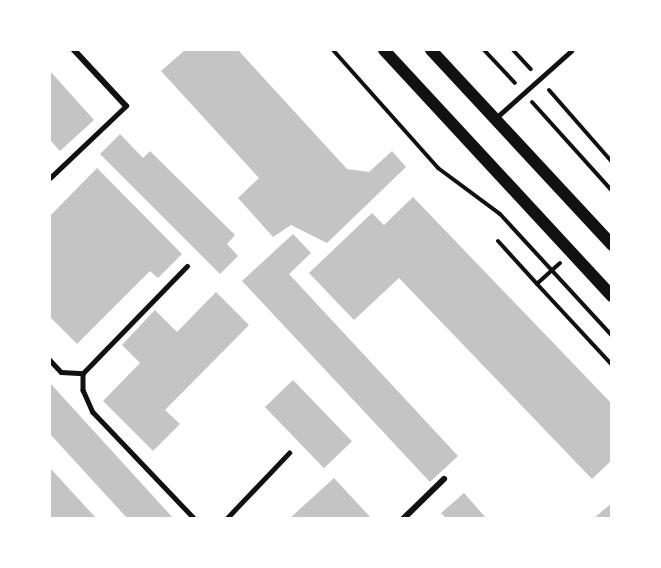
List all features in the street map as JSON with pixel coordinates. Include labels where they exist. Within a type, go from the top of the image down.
[{"type":"main road","points":[[384,50],[612,296]]},
{"type":"main road","points":[[431,50],[612,245]]},
{"type":"street","points":[[74,50],[126,106]]},
{"type":"street","points":[[405,519],[444,479]]},
{"type":"lane","points":[[495,118],[571,51]]},
{"type":"lane","points":[[50,178],[126,106]]},
{"type":"lane","points":[[187,266],[83,373],[82,390],[93,412],[194,519]]},
{"type":"lane","points":[[50,360],[61,372],[83,373]]},
{"type":"lane","points":[[227,519],[289,453]]},
{"type":"path","points":[[333,50],[438,168],[500,214],[612,336]]},
{"type":"path","points":[[484,50],[612,191]]},
{"type":"path","points":[[513,50],[612,162]]},
{"type":"path","points":[[498,241],[612,365]]},
{"type":"path","points":[[537,284],[570,254]]},
{"type":"building","points":[[185,50],[238,50],[347,169],[369,172],[392,151],[406,167],[327,243],[291,225],[273,237],[238,198],[259,178],[161,71]]},
{"type":"building","points":[[50,71],[94,120],[60,151],[50,140]]},
{"type":"building","points":[[120,134],[143,158],[150,151],[235,235],[227,244],[238,256],[220,274],[100,154]]},
{"type":"building","points":[[97,168],[182,254],[158,278],[150,271],[77,344],[50,317],[50,216]]},
{"type":"building","points":[[413,197],[612,404],[612,460],[592,479],[399,278],[354,320],[309,273],[372,213],[384,225]]},
{"type":"building","points":[[293,234],[311,253],[289,274],[458,456],[430,482],[242,281]]},
{"type":"building","points":[[216,292],[249,325],[165,410],[180,424],[153,451],[103,401],[140,363],[122,345],[155,310],[177,332]]},
{"type":"building","points":[[293,380],[352,441],[324,468],[265,407]]},
{"type":"building","points":[[50,383],[173,518],[127,518],[50,434]]},
{"type":"building","points":[[50,468],[96,518],[50,518]]},
{"type":"building","points":[[334,478],[371,518],[290,518]]},
{"type":"building","points":[[464,493],[486,518],[446,518],[441,513]]},
{"type":"building","points":[[612,503],[612,518],[594,518]]}]
